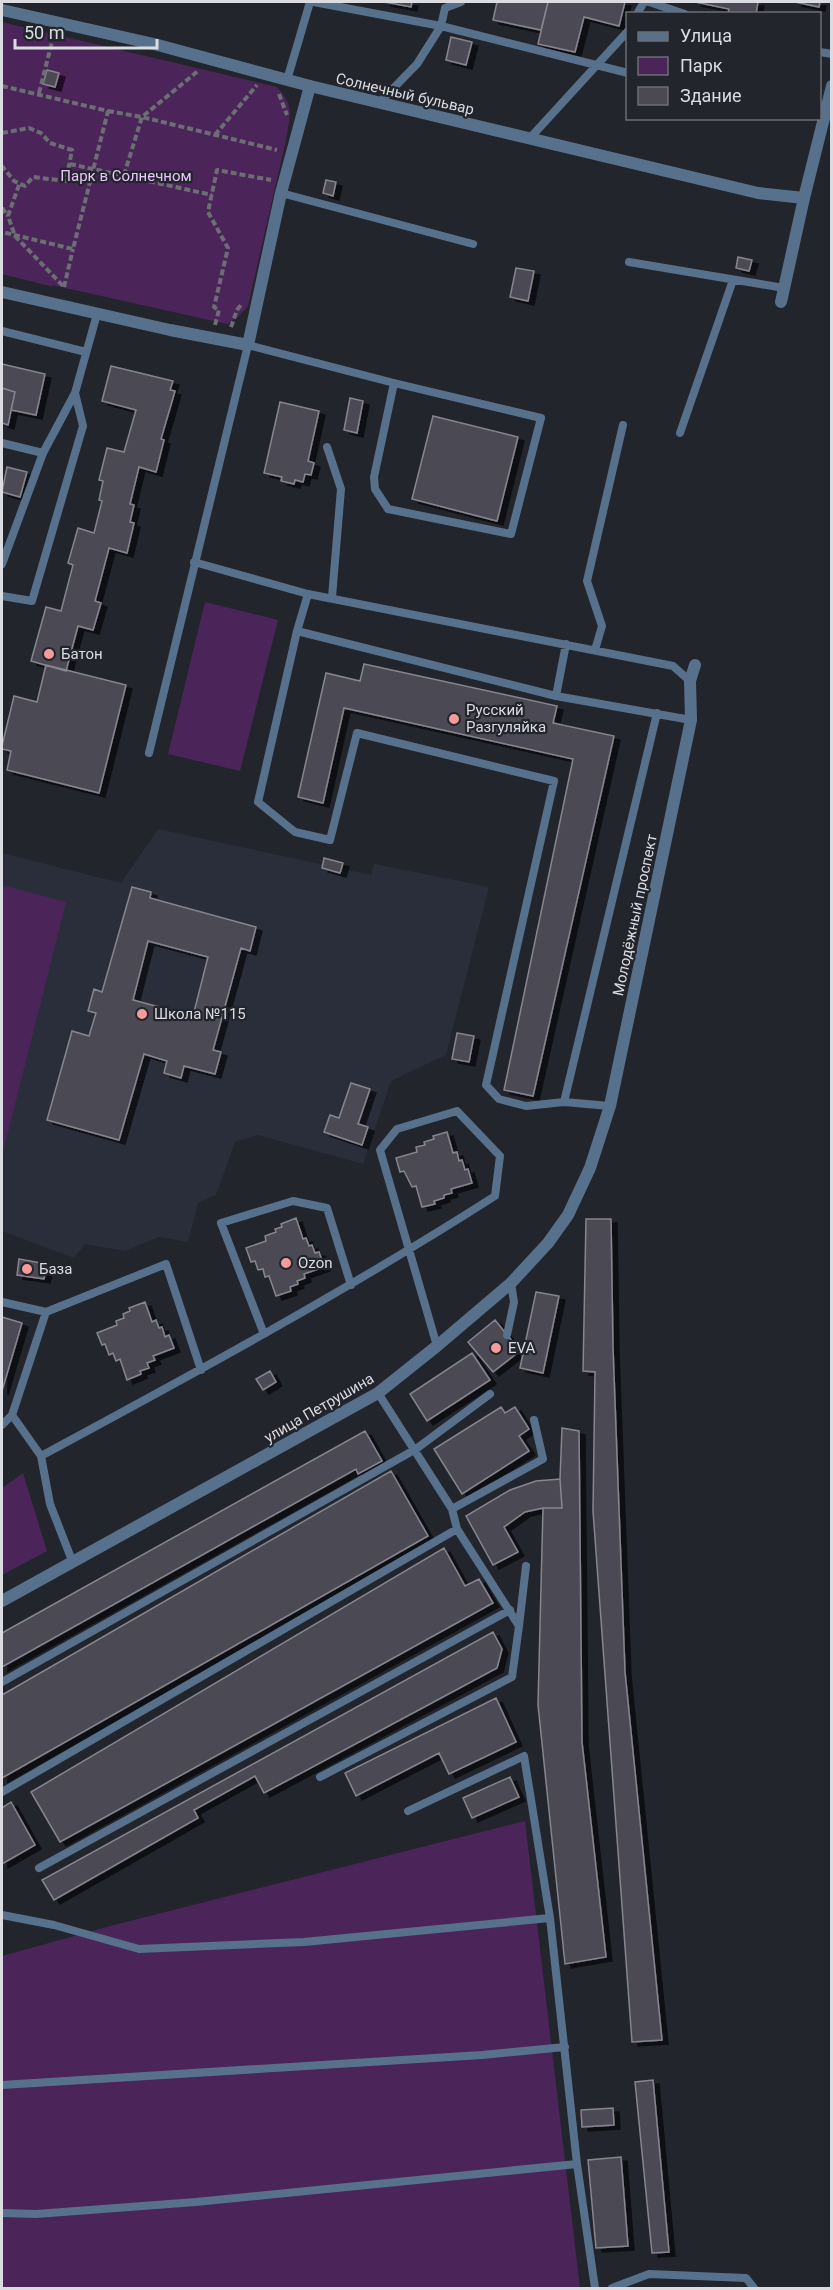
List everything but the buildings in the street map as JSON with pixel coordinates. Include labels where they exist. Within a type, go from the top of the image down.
[{"type":"street","name":"Солнечный бульвар","points":[[2,10],[154,44],[310,86],[758,193],[804,198]]},
{"type":"street","points":[[2,292],[248,345],[281,194],[310,86]]},
{"type":"street","points":[[781,303],[831,86]]},
{"type":"street","name":"Молодёжный проспект","points":[[590,1168],[610,1106],[692,720],[690,681],[695,666]]},
{"type":"street","name":"улица Петрушина","points":[[2,1601],[378,1393],[511,1283],[548,1243],[568,1215],[590,1168]]},
{"type":"lane","points":[[287,80],[312,2],[441,26],[626,73]]},
{"type":"lane","points":[[379,103],[417,64],[441,26],[445,8],[461,2]]},
{"type":"lane","points":[[649,2],[679,12]]},
{"type":"lane","points":[[530,138],[626,33]]},
{"type":"lane","points":[[281,194],[472,244]]},
{"type":"lane","points":[[629,262],[784,288]]},
{"type":"lane","points":[[680,433],[733,280]]},
{"type":"lane","points":[[2,564],[43,453],[75,393],[96,314]]},
{"type":"lane","points":[[2,331],[86,352]]},
{"type":"lane","points":[[148,753],[248,345],[541,418],[512,534],[388,508],[375,489],[374,477],[394,383]]},
{"type":"lane","points":[[2,596],[32,601],[84,426],[75,393]]},
{"type":"lane","points":[[595,650],[602,626],[586,581],[623,425]]},
{"type":"lane","points":[[2,443],[43,453]]},
{"type":"lane","points":[[327,447],[341,489],[332,597]]},
{"type":"lane","points":[[194,562],[308,594],[673,666],[690,681]]},
{"type":"lane","points":[[308,594],[297,631],[258,802],[294,832],[330,840],[357,734],[554,781],[486,1084],[499,1099],[526,1106],[564,1102],[610,1106]]},
{"type":"lane","points":[[297,631],[556,696],[692,720]]},
{"type":"lane","points":[[556,696],[566,644]]},
{"type":"lane","points":[[564,1102],[657,713]]},
{"type":"lane","points":[[41,1456],[201,1370],[351,1285],[409,1251],[495,1196],[500,1156],[457,1111],[397,1129],[380,1150],[409,1251],[437,1346]]},
{"type":"lane","points":[[264,1334],[221,1222],[293,1201],[327,1208],[351,1285]]},
{"type":"lane","points":[[2,1302],[46,1312],[166,1264],[201,1370]]},
{"type":"lane","points":[[507,1335],[514,1302],[511,1283]]},
{"type":"lane","points":[[2,1425],[12,1415],[46,1312]]},
{"type":"lane","points":[[378,1393],[416,1449],[452,1509],[457,1529],[519,1626]]},
{"type":"lane","points":[[2,1682],[416,1449],[490,1394]]},
{"type":"lane","points":[[12,1415],[41,1456],[50,1504],[73,1563]]},
{"type":"lane","points":[[452,1509],[543,1459],[534,1420]]},
{"type":"lane","points":[[2,1792],[457,1529]]},
{"type":"lane","points":[[320,1777],[512,1677],[526,1566]]},
{"type":"lane","points":[[39,1868],[510,1610]]},
{"type":"lane","points":[[408,1811],[524,1756],[550,1918],[577,2164],[595,2289]]},
{"type":"lane","points":[[2,1915],[54,1925],[140,1949],[304,1942],[550,1918]]},
{"type":"lane","points":[[2,2085],[471,2056],[565,2047]]},
{"type":"lane","points":[[2,2213],[36,2214],[196,2202],[577,2164]]},
{"type":"lane","points":[[612,2289],[649,2274],[746,2278],[754,2289]]},
{"type":"path","points":[[39,93],[53,38],[64,40]]},
{"type":"path","points":[[124,175],[142,117],[200,70],[189,67]]},
{"type":"path","points":[[246,82],[258,83],[268,88]]},
{"type":"path","points":[[215,135],[258,83]]},
{"type":"path","points":[[2,86],[281,151],[282,145]]},
{"type":"path","points":[[278,92],[287,114],[286,123]]},
{"type":"path","points":[[62,296],[108,111]]},
{"type":"path","points":[[2,133],[29,128],[41,133],[50,143],[72,150],[66,181],[33,177],[25,186],[19,185],[2,166]]},
{"type":"path","points":[[70,164],[212,195]]},
{"type":"path","points":[[215,325],[219,310],[214,307],[228,248],[208,212],[217,170],[274,181],[276,171]]},
{"type":"path","points":[[8,216],[19,185]]},
{"type":"path","points":[[2,208],[8,216],[15,236],[64,287]]},
{"type":"path","points":[[2,232],[73,249]]},
{"type":"path","points":[[203,323],[232,327],[237,310],[246,301]]},
{"type":"shaded area","points":[[158,829],[371,875],[374,864],[489,887],[446,1055],[391,1081],[363,1164],[258,1135],[235,1142],[216,1195],[198,1203],[188,1242],[159,1237],[125,1251],[85,1244],[74,1258],[2,1231],[2,853],[121,883]]},
{"type":"green space","name":"Парк в Солнечном","points":[[2,22],[277,87],[283,94],[290,112],[286,140],[248,306],[239,316],[227,324],[2,274]]},
{"type":"green space","points":[[205,602],[278,620],[240,771],[168,754]]},
{"type":"green space","points":[[2,885],[66,902],[2,1156]]},
{"type":"green space","points":[[23,1473],[47,1551],[2,1575],[2,1488]]},
{"type":"green space","points":[[525,1821],[580,2288],[2,2288],[2,1956],[114,1925]]},
{"type":"place","name":"Батон","points":[[49,654]]},
{"type":"place","name":"Русский Разгуляйка","points":[[454,719]]},
{"type":"place","name":"Школа №115","points":[[142,1014]]},
{"type":"place","name":"Ozon","points":[[286,1263]]},
{"type":"place","name":"База","points":[[27,1269]]},
{"type":"place","name":"EVA","points":[[496,1348]]}]
